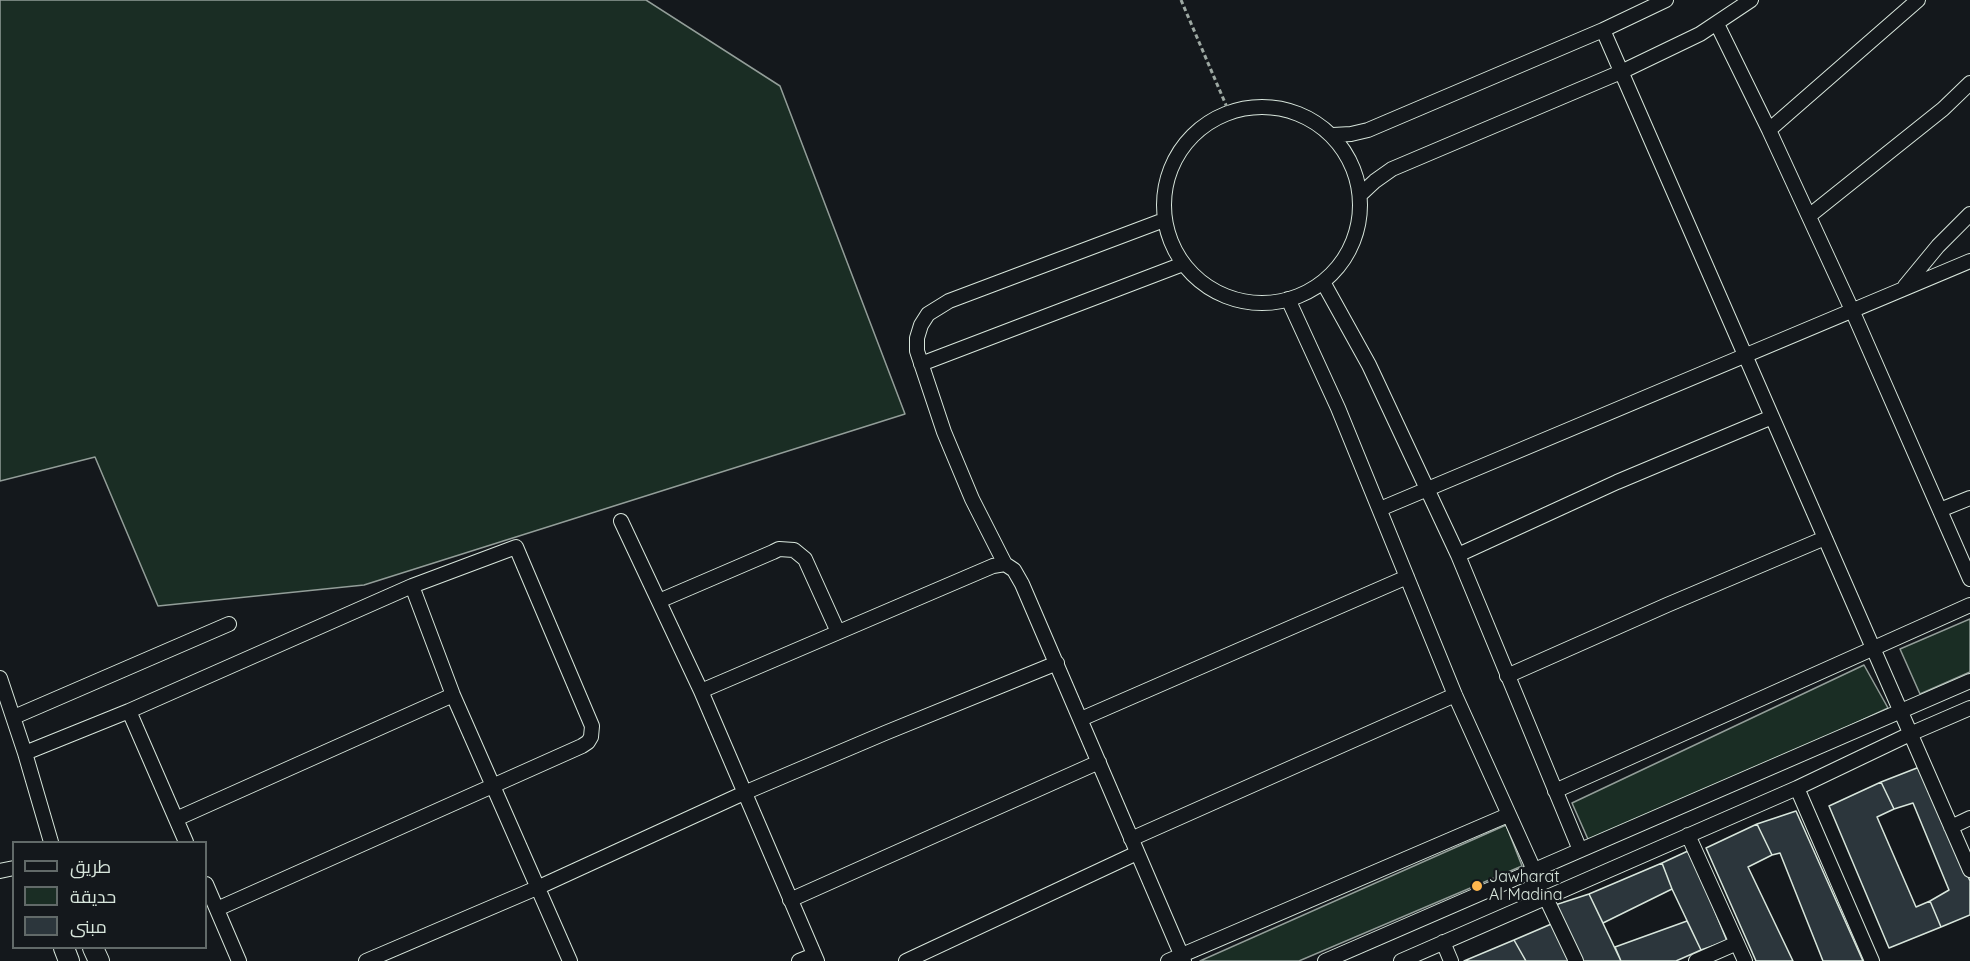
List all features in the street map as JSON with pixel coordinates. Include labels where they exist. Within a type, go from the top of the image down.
[{"type":"street","points":[[1333,135],[1351,135],[1368,130],[1603,30],[1666,0]]},
{"type":"street","points":[[1360,195],[1392,169],[1410,160],[1621,72],[1717,24],[1751,0]]},
{"type":"street","points":[[1769,130],[1918,0]]},
{"type":"street","points":[[1717,24],[1852,310],[1970,579]]},
{"type":"street","points":[[1603,30],[1970,870]]},
{"type":"street","points":[[1809,216],[1942,109],[1970,83]]},
{"type":"street","points":[[1261,106],[1294,112],[1333,135],[1355,173],[1360,195],[1359,220],[1353,243],[1340,264],[1323,282],[1287,300],[1258,303],[1230,298],[1204,284],[1183,264],[1171,243],[1164,220],[1164,186],[1177,154],[1199,128],[1229,112],[1261,106]]},
{"type":"street","points":[[1904,288],[1938,246],[1970,214]]},
{"type":"street","points":[[1164,220],[942,305],[928,314],[921,325],[917,338],[917,351],[952,452],[972,499],[1005,564],[1014,570],[1022,584],[1137,853],[1178,959],[1508,815]]},
{"type":"street","points":[[1380,509],[1970,261]]},
{"type":"street","points":[[921,364],[1183,264]]},
{"type":"street","points":[[1323,282],[1369,365],[1458,555],[1580,850]]},
{"type":"street","points":[[1287,300],[1338,408],[1455,695],[1534,870]]},
{"type":"street","points":[[1458,555],[1617,482],[1772,417]]},
{"type":"street","points":[[1940,510],[1970,498]]},
{"type":"street","points":[[621,521],[701,691],[815,958],[799,961]]},
{"type":"street","points":[[1507,676],[1824,538]]},
{"type":"street","points":[[25,753],[129,711],[412,586],[516,547],[592,726],[591,737],[582,746],[217,909]]},
{"type":"street","points":[[659,602],[779,549],[794,550],[805,559],[838,632]]},
{"type":"street","points":[[701,691],[993,566],[1005,564]]},
{"type":"street","points":[[1081,719],[1407,577]]},
{"type":"street","points":[[412,586],[453,695],[570,961]]},
{"type":"street","points":[[1555,791],[1970,605]]},
{"type":"street","points":[[14,717],[229,624]]},
{"type":"street","points":[[366,961],[539,887],[744,793],[1057,663]]},
{"type":"street","points":[[0,678],[14,717],[50,841]]},
{"type":"street","points":[[1325,961],[1970,681]]},
{"type":"street","points":[[176,819],[453,695]]},
{"type":"street","points":[[1131,839],[1455,695]]},
{"type":"street","points":[[1401,961],[1797,788],[1970,708]]},
{"type":"street","points":[[129,711],[185,841]]},
{"type":"street","points":[[790,900],[1099,762]]},
{"type":"street","points":[[1797,788],[1872,961]]},
{"type":"street","points":[[1951,826],[1970,818]]},
{"type":"street","points":[[1688,835],[1744,961]]},
{"type":"street","points":[[906,961],[1137,853]]},
{"type":"street","points":[[207,886],[239,961]]},
{"type":"street","points":[[1546,898],[1576,961]]},
{"type":"street","points":[[1443,942],[1451,961]]},
{"type":"street","points":[[1696,961],[1737,943]]},
{"type":"path","points":[[1181,0],[1229,112]]},
{"type":"green space","points":[[0,0],[646,0],[780,86],[905,414],[364,585],[158,606],[95,457],[0,481]]},
{"type":"green space","points":[[1970,619],[1970,672],[1920,694],[1900,649]]},
{"type":"green space","points":[[1864,665],[1888,708],[1591,846],[1572,803]]},
{"type":"green space","points":[[1506,825],[1522,866],[1299,961],[1200,961]]},
{"type":"building","points":[[1922,766],[1970,881],[1970,915],[1941,927],[1930,901],[1949,890],[1913,803],[1894,809],[1881,782]]},
{"type":"building","points":[[1881,782],[1894,809],[1877,817],[1916,907],[1930,901],[1941,927],[1889,948],[1829,806]]},
{"type":"building","points":[[1796,811],[1863,961],[1823,961],[1780,853],[1772,855],[1757,824]]},
{"type":"building","points":[[1757,824],[1772,855],[1748,867],[1793,961],[1756,961],[1706,848]]},
{"type":"building","points":[[1690,850],[1727,941],[1701,950],[1662,863]]},
{"type":"building","points":[[1662,863],[1672,889],[1603,923],[1589,894]]},
{"type":"building","points":[[1589,894],[1621,961],[1577,961],[1552,906]]},
{"type":"building","points":[[1687,921],[1701,950],[1676,961],[1621,961],[1615,947]]},
{"type":"building","points":[[1556,922],[1573,961],[1526,961],[1514,940]]},
{"type":"building","points":[[1514,940],[1526,961],[1464,961]]},
{"type":"place","name":"Jawharat Al Madina","points":[[1477,886]]}]
